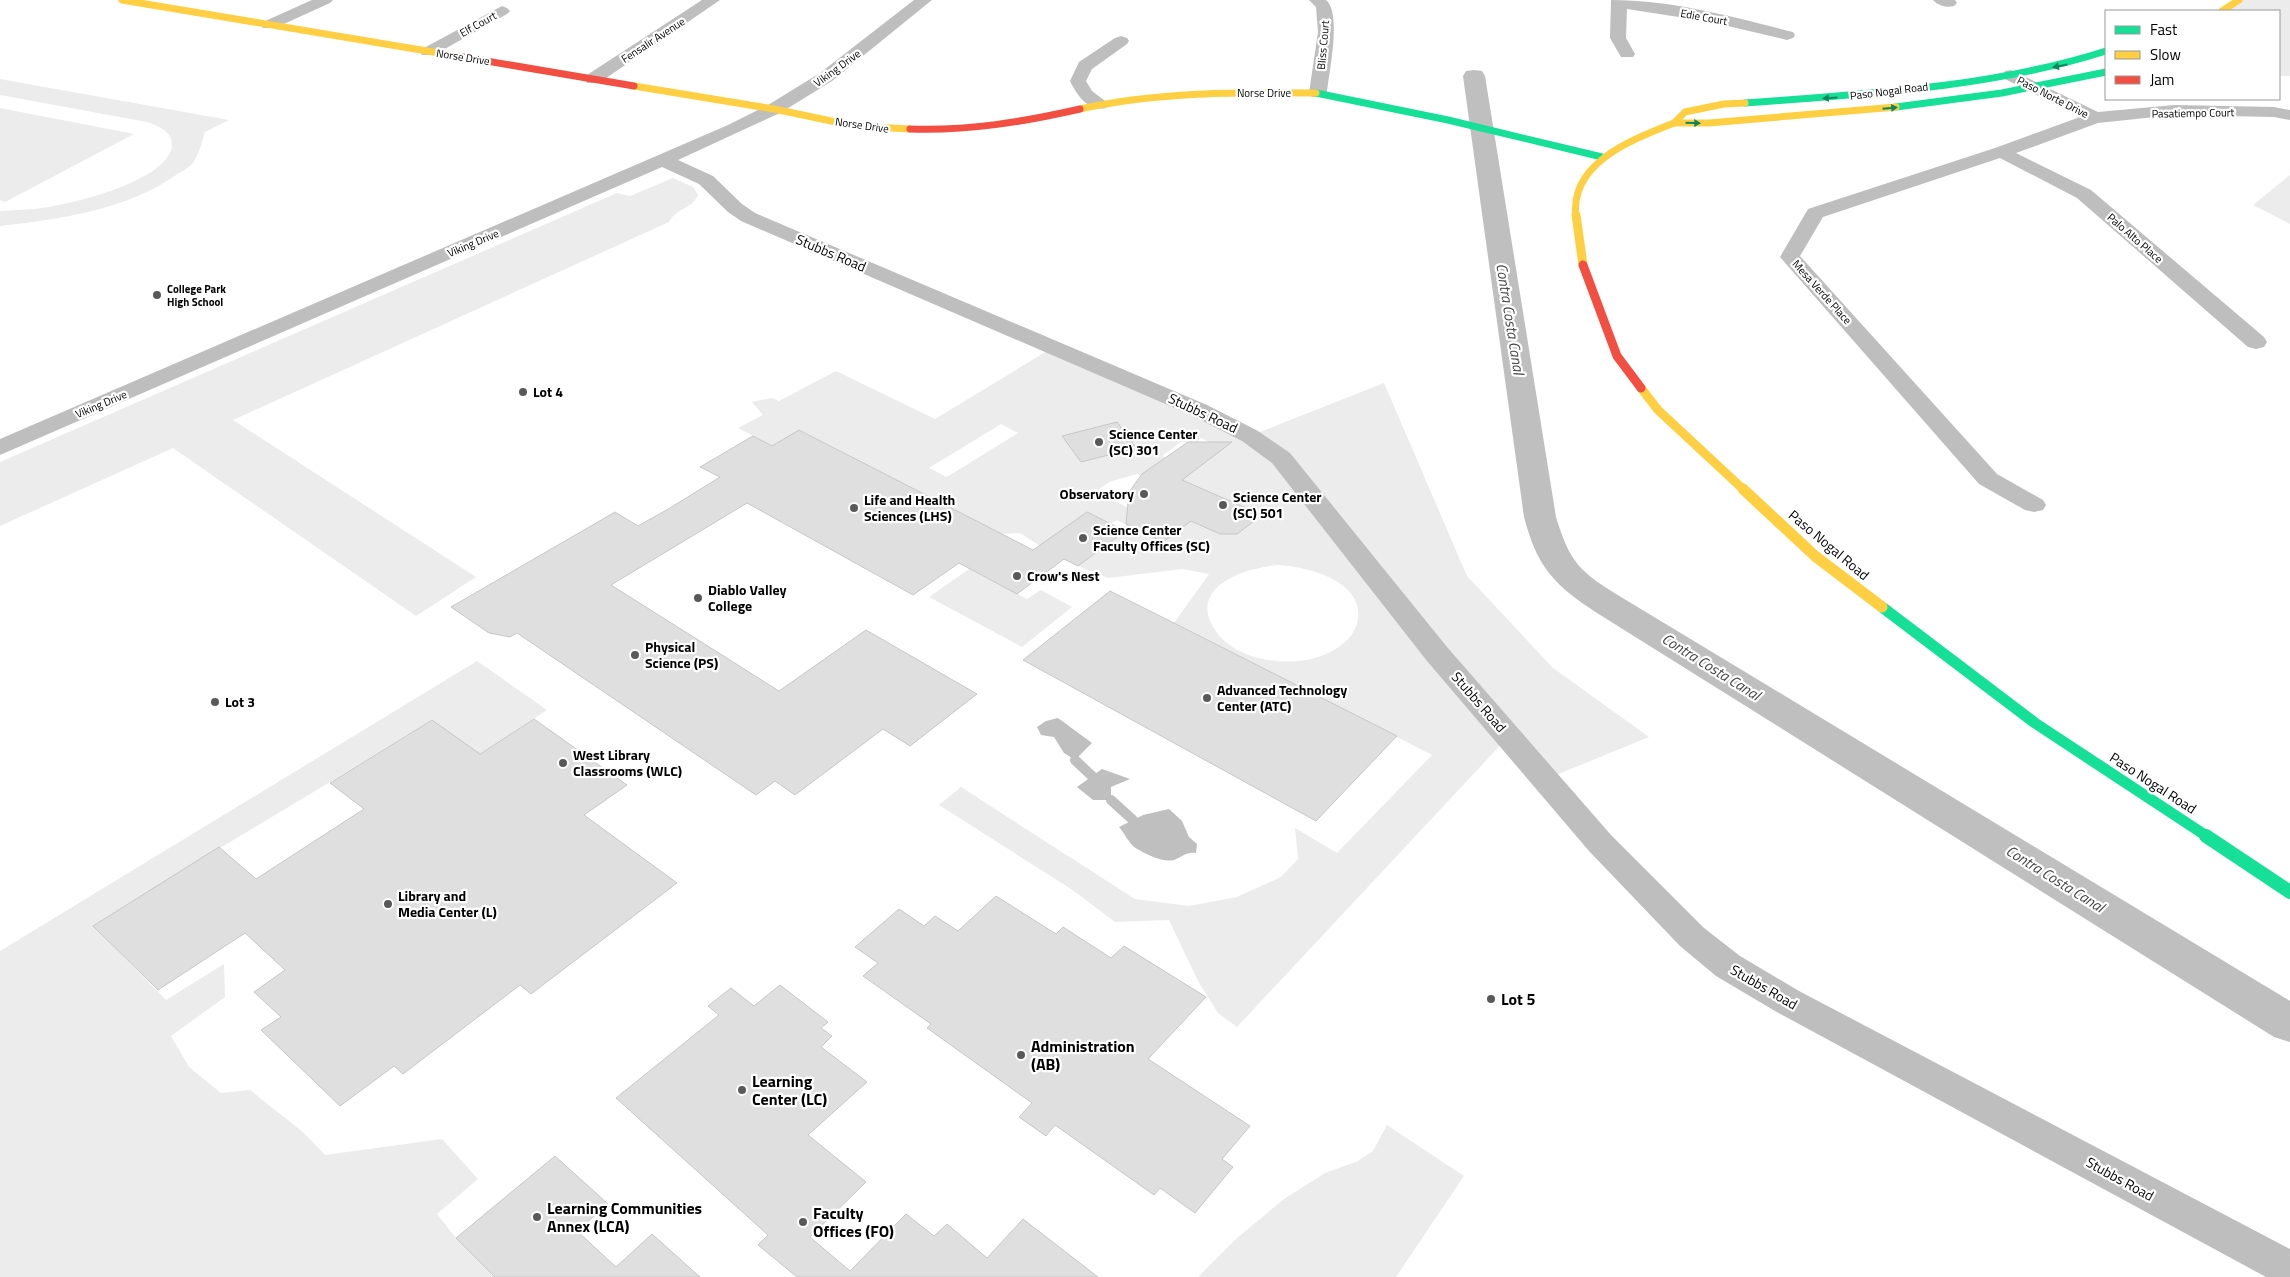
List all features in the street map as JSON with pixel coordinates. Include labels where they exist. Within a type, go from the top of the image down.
[{"type":"street","name":"Norse Drive","points":[[122,0],[774,109],[855,126],[940,131],[1016,124],[1100,104],[1169,95],[1244,92],[1318,93],[1498,132],[1602,157]]},
{"type":"street","points":[[269,25],[325,0]]},
{"type":"street","name":"Fensalir Avenue","points":[[594,79],[712,0]]},
{"type":"street","name":"Viking Drive","points":[[0,448],[664,161],[774,109],[826,77],[924,0]]},
{"type":"street","name":"Bliss Court","points":[[1317,0],[1324,6],[1326,32],[1318,93]]},
{"type":"street","points":[[2224,10],[2239,0]]},
{"type":"street","points":[[1620,2],[1618,38],[1627,54]]},
{"type":"street","name":"Edie Court","points":[[1620,2],[1711,17],[1787,35]]},
{"type":"street","name":"Elf Court","points":[[428,52],[502,12]]},
{"type":"street","points":[[1100,104],[1085,94],[1078,81],[1085,66],[1121,41]]},
{"type":"street","name":"Paso Nogal Road","points":[[1674,123],[1685,112],[1724,104],[1849,96],[2011,75],[2071,63],[2105,52]]},
{"type":"street","name":"Paso Nogal Road","points":[[2105,72],[2036,88],[1937,104],[1709,123],[1674,123],[1637,138],[1602,157],[1583,181],[1575,207],[1583,267],[1618,356],[1658,410],[1815,556],[2035,723],[2290,892]]},
{"type":"street","name":"Paso Norte Drive","points":[[2011,75],[2096,118]]},
{"type":"street","name":"Pasatiempo Court","points":[[2096,118],[2174,110],[2274,112],[2290,115]]},
{"type":"street","points":[[1657,117],[1685,112]]},
{"type":"street","name":"Mesa Verde Place","points":[[2034,505],[1988,480],[1790,257],[1816,213],[2001,152],[2096,118]]},
{"type":"street","points":[[1562,148],[1592,142]]},
{"type":"street","name":"Palo Alto Place","points":[[2001,152],[2084,194],[2256,342]]},
{"type":"street","name":"Stubbs Road","points":[[664,161],[706,180],[735,208],[748,217],[1199,410],[1250,436],[1281,458],[1437,654],[1600,843],[1679,925],[1728,966],[1787,1001],[2290,1269]]},
{"type":"shaded area","points":[[2239,0],[2290,0],[2290,76],[2280,76],[2280,10],[2224,10]]},
{"type":"shaded area","points":[[0,79],[229,120],[205,132],[192,164],[157,187],[137,196],[92,211],[0,226],[0,211],[34,209],[68,203],[89,198],[133,182],[152,171],[165,160],[172,147],[172,142],[164,130],[147,122],[0,95]]},
{"type":"shaded area","points":[[0,108],[134,134],[5,202],[0,200]]},
{"type":"shaded area","points":[[2290,175],[2290,224],[2253,205]]},
{"type":"shaded area","points":[[673,178],[693,187],[698,195],[692,203],[675,214],[669,222],[233,420],[476,577],[416,616],[173,448],[0,526],[0,462],[617,193],[630,196]]},
{"type":"shaded area","points":[[1052,348],[1250,436],[1384,383],[1467,576],[1553,668],[1649,737],[1544,780],[1508,737],[1237,1027],[1218,1013],[1198,981],[1169,920],[1115,922],[1074,891],[939,805],[961,787],[1135,899],[1189,906],[1237,897],[1281,877],[1298,859],[1295,828],[1337,853],[1432,755],[1174,623],[1209,574],[1182,569],[1108,578],[1078,566],[1125,531],[1122,529],[1127,525],[1117,520],[1110,524],[1040,546],[1020,533],[1000,534],[800,430],[772,446],[738,428],[763,415],[752,402],[772,398],[779,401],[836,371],[935,419]],"holes":[[[1116,422],[1136,448],[1081,462],[1062,436]],[[1001,424],[1018,433],[947,477],[929,468]],[[1201,438],[1214,444],[1194,470],[1162,456],[1181,442],[1196,442]],[[1137,474],[1176,493],[1146,516],[1095,492],[1109,482]],[[1279,565],[1291,566],[1318,573],[1343,585],[1352,594],[1357,606],[1358,619],[1351,636],[1342,645],[1326,654],[1313,659],[1298,661],[1266,660],[1251,656],[1224,641],[1215,630],[1208,615],[1208,602],[1214,591],[1224,582],[1251,570]]]},
{"type":"shaded area","points":[[969,569],[1027,599],[1041,590],[1072,607],[1022,647],[929,597]]},
{"type":"shaded area","points":[[477,661],[547,710],[479,754],[431,720],[93,926],[166,1000],[224,964],[225,997],[171,1036],[189,1067],[221,1093],[250,1090],[304,1133],[325,1155],[442,1139],[478,1179],[437,1214],[456,1238],[495,1277],[0,1277],[0,951]]},
{"type":"shaded area","points":[[1058,718],[1092,743],[1075,760],[1064,753],[1054,737],[1041,735],[1037,727],[1046,721]]},
{"type":"shaded area","points":[[1102,769],[1130,779],[1111,787],[1111,800],[1093,800],[1077,787]]},
{"type":"shaded area","points":[[1169,809],[1182,821],[1189,837],[1197,844],[1196,853],[1187,854],[1169,861],[1159,859],[1133,846],[1119,827],[1143,815]]},
{"type":"shaded area","points":[[1387,1125],[1464,1176],[1396,1277],[1198,1277],[1237,1238],[1284,1199],[1325,1173],[1358,1161],[1373,1151]]},
{"type":"building","name":"Science Center (SC) 301","points":[[1117,422],[1136,448],[1081,462],[1062,436]]},
{"type":"building","points":[[799,430],[1033,550],[1087,512],[1125,531],[1078,566],[1064,559],[1017,594],[959,563],[913,595],[747,503],[611,585],[779,691],[866,630],[977,694],[910,746],[883,729],[795,795],[775,781],[756,795],[517,633],[510,637],[489,633],[451,607],[615,512],[638,526],[670,508],[720,477],[700,467],[753,436],[772,446]]},
{"type":"building","points":[[1188,442],[1232,442],[1182,480],[1262,515],[1237,534],[1220,534],[1191,521],[1163,542],[1126,524],[1129,492],[1142,474]]},
{"type":"building","name":"Advanced Technology Center (ATC)","points":[[1110,591],[1397,736],[1316,821],[1023,660]]},
{"type":"building","name":"Library and Media Center (L)","points":[[534,719],[627,785],[584,815],[677,883],[531,994],[520,985],[403,1074],[394,1066],[340,1106],[261,1030],[281,1017],[254,992],[285,970],[245,933],[158,990],[93,926],[219,847],[256,879],[364,809],[330,783],[432,720],[480,754]]},
{"type":"building","name":"Administration (AB)","points":[[996,896],[1056,934],[1063,927],[1111,958],[1124,946],[1206,997],[1148,1059],[1250,1126],[1222,1159],[1233,1167],[1195,1213],[1160,1188],[1154,1195],[1055,1125],[1046,1136],[1019,1117],[1032,1103],[927,1028],[931,1024],[863,976],[878,963],[855,947],[899,909],[924,926],[935,916],[958,931]]},
{"type":"building","name":"Learning Center (LC)","points":[[780,985],[828,1022],[821,1028],[832,1036],[821,1047],[867,1082],[808,1135],[866,1182],[810,1237],[850,1271],[906,1214],[934,1236],[947,1224],[987,1258],[1023,1219],[1098,1277],[797,1277],[758,1245],[768,1235],[616,1098],[719,1015],[708,1006],[731,988],[754,1006]]},
{"type":"building","name":"Learning Communities Annex (LCA)","points":[[555,1156],[608,1204],[577,1231],[616,1267],[652,1234],[700,1277],[495,1277],[456,1238]]},
{"type":"waterway","name":"Contra Costa Canal","points":[[1474,76],[1540,517],[1549,547],[1562,568],[1583,588],[1609,605],[2290,1024]]},
{"type":"waterway","points":[[1075,760],[1092,776]]},
{"type":"waterway","points":[[1111,800],[1133,820]]},
{"type":"traffic: fast","points":[[1745,103],[1957,83],[2014,74],[2105,51]]},
{"type":"traffic: fast","points":[[1896,107],[2002,93],[2105,72]]},
{"type":"traffic: fast","points":[[1316,93],[1448,120],[1602,157]]},
{"type":"traffic: fast","points":[[1882,607],[2035,723],[2290,892]]},
{"type":"traffic: slow","points":[[122,0],[457,56]]},
{"type":"traffic: slow","points":[[2224,10],[2239,0]]},
{"type":"traffic: slow","points":[[634,86],[774,109],[855,126],[910,129]]},
{"type":"traffic: slow","points":[[1080,109],[1138,98],[1168,95],[1316,93]]},
{"type":"traffic: slow","points":[[1745,103],[1724,104],[1685,112],[1674,123],[1709,123],[1896,107]]},
{"type":"traffic: slow","points":[[1583,265],[1575,207],[1583,181],[1602,157],[1637,138],[1674,123]]},
{"type":"traffic: slow","points":[[1641,388],[1658,410],[1815,556],[1882,607]]},
{"type":"traffic: jam","points":[[457,56],[634,86]]},
{"type":"traffic: jam","points":[[910,129],[954,130],[996,126],[1080,109]]},
{"type":"traffic: jam","points":[[1583,265],[1617,356],[1641,388]]},
{"type":"place","name":"College Park High School","points":[[157,295]]},
{"type":"place","name":"Lot 4","points":[[523,392]]},
{"type":"place","name":"Science Center (SC) 301","points":[[1099,442]]},
{"type":"place","name":"Observatory","points":[[1144,494]]},
{"type":"place","name":"Science Center (SC) 501","points":[[1223,505]]},
{"type":"place","name":"Life and Health Sciences (LHS)","points":[[854,508]]},
{"type":"place","name":"Science Center Faculty Offices (SC)","points":[[1083,538]]},
{"type":"place","name":"Crow's Nest","points":[[1017,576]]},
{"type":"place","name":"Diablo Valley College","points":[[698,598]]},
{"type":"place","name":"Physical Science (PS)","points":[[635,655]]},
{"type":"place","name":"Advanced Technology Center (ATC)","points":[[1207,698]]},
{"type":"place","name":"Lot 3","points":[[215,702]]},
{"type":"place","name":"West Library Classrooms (WLC)","points":[[563,763]]},
{"type":"place","name":"Library and Media Center (L)","points":[[388,904]]},
{"type":"place","name":"Lot 5","points":[[1491,999]]},
{"type":"place","name":"Administration (AB)","points":[[1021,1055]]},
{"type":"place","name":"Learning Center (LC)","points":[[742,1090]]},
{"type":"place","name":"Learning Communities Annex (LCA)","points":[[537,1217]]},
{"type":"place","name":"Faculty Offices (FO)","points":[[803,1222]]}]
